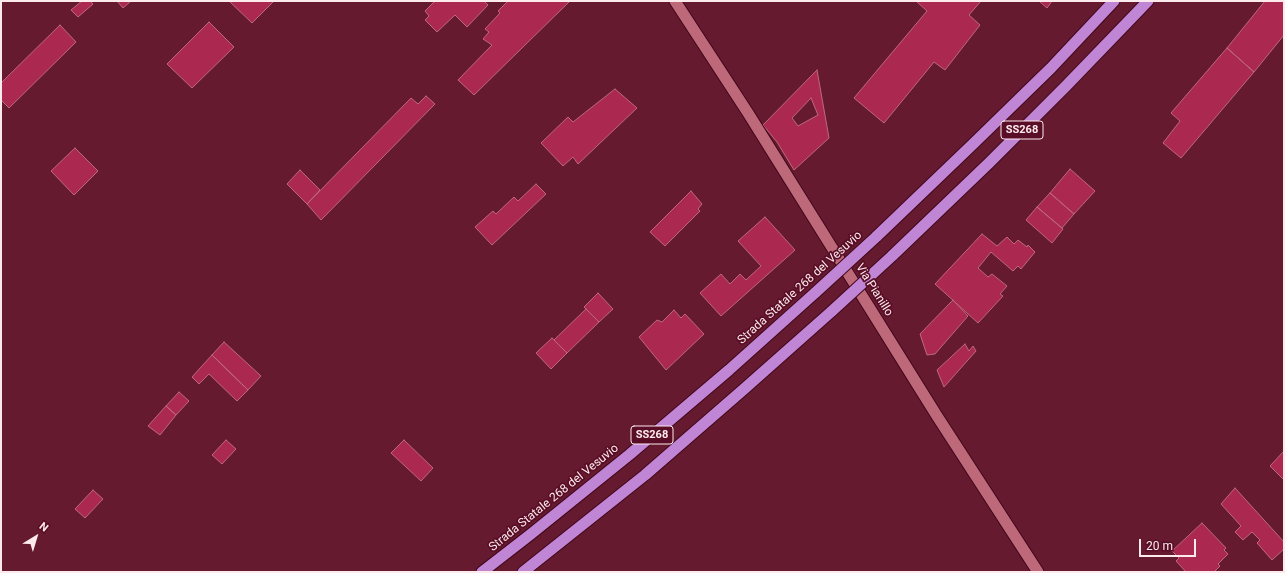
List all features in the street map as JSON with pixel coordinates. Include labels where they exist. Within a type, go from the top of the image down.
[{"type":"highway","name":"Strada Statale 268 del Vesuvio","points":[[482,572],[532,534],[629,455],[729,370],[816,292],[876,237],[1040,79],[1114,1]]},
{"type":"highway","name":"SS268","points":[[523,572],[645,474],[744,390],[832,311],[990,162],[1056,97],[1148,1]]},
{"type":"street","name":"Via Pianillo","points":[[675,1],[748,113],[937,416],[1038,572]]},
{"type":"building","points":[[82,1],[90,1],[93,4],[78,17],[71,10]]},
{"type":"building","points":[[117,1],[131,1],[123,8]]},
{"type":"building","points":[[229,1],[274,1],[252,23]]},
{"type":"building","points":[[435,1],[484,1],[488,5],[467,27],[455,15],[437,32],[425,20],[429,16],[425,11]]},
{"type":"building","points":[[508,1],[570,1],[474,95],[458,80],[492,45],[483,39],[489,32],[485,29],[500,13],[498,11]]},
{"type":"building","points":[[916,1],[981,1],[969,15],[980,25],[945,70],[934,62],[884,123],[854,98],[927,11]]},
{"type":"building","points":[[1039,1],[1052,1],[1047,8]]},
{"type":"building","points":[[1265,1],[1284,1],[1284,35],[1254,72],[1227,48]]},
{"type":"building","points":[[209,22],[234,47],[192,88],[167,64]]},
{"type":"building","points":[[60,25],[76,42],[9,108],[1,100],[1,83]]},
{"type":"building","points":[[1227,48],[1254,72],[1181,158],[1163,143],[1180,121],[1171,113]]},
{"type":"building","points":[[817,70],[829,138],[794,170],[777,142],[763,125]],"holes":[[[811,98],[818,115],[798,126],[792,118]]]},
{"type":"building","points":[[615,89],[637,108],[578,164],[573,157],[563,166],[541,143],[568,117],[573,122]]},
{"type":"building","points":[[426,96],[435,104],[321,220],[307,204],[411,98],[418,104]]},
{"type":"building","points":[[75,148],[98,171],[74,195],[51,171]]},
{"type":"building","points":[[1070,169],[1095,191],[1074,214],[1050,193]]},
{"type":"building","points":[[300,170],[320,190],[307,204],[287,184]]},
{"type":"building","points":[[536,184],[546,194],[492,245],[475,227],[493,211],[496,214],[514,197],[518,201]]},
{"type":"building","points":[[691,191],[702,204],[698,209],[700,211],[665,246],[650,232]]},
{"type":"building","points":[[1050,193],[1074,214],[1062,228],[1037,207]]},
{"type":"building","points":[[1037,207],[1063,229],[1052,243],[1026,220]]},
{"type":"building","points":[[765,217],[795,250],[721,316],[700,293],[721,274],[730,284],[740,274],[746,280],[761,266],[738,241]]},
{"type":"building","points":[[982,234],[997,246],[1007,237],[1014,244],[1018,240],[1027,247],[1028,245],[1035,252],[1021,269],[1018,266],[1013,271],[991,252],[978,268],[988,277],[992,274],[1007,286],[1000,294],[1003,296],[978,323],[935,284]]},
{"type":"building","points":[[598,293],[613,309],[599,322],[584,307]]},
{"type":"building","points":[[953,300],[968,316],[935,354],[927,355],[920,334]]},
{"type":"building","points":[[586,309],[599,322],[567,353],[554,340]]},
{"type":"building","points":[[674,310],[681,318],[685,314],[704,334],[666,370],[639,337],[657,320],[662,322]]},
{"type":"building","points":[[552,338],[567,353],[551,369],[536,353]]},
{"type":"building","points":[[224,342],[261,376],[248,390],[212,355]]},
{"type":"building","points":[[965,344],[969,351],[973,346],[976,351],[944,387],[937,370]]},
{"type":"building","points":[[212,355],[248,390],[237,401],[209,374],[199,384],[192,377]]},
{"type":"building","points":[[179,392],[189,401],[176,415],[166,406]]},
{"type":"building","points":[[166,406],[176,415],[160,435],[148,426]]},
{"type":"building","points":[[226,440],[236,449],[222,464],[212,455]]},
{"type":"building","points":[[404,440],[433,468],[421,481],[391,453]]},
{"type":"building","points":[[1284,451],[1284,480],[1270,466]]},
{"type":"building","points":[[1235,488],[1284,542],[1284,549],[1272,560],[1257,543],[1260,540],[1252,532],[1243,540],[1235,532],[1241,526],[1221,504]]},
{"type":"building","points":[[93,490],[103,499],[85,518],[75,509]]},
{"type":"building","points":[[1202,523],[1226,548],[1224,550],[1228,554],[1218,564],[1220,566],[1214,572],[1186,572],[1176,561],[1179,558],[1172,551]]}]
